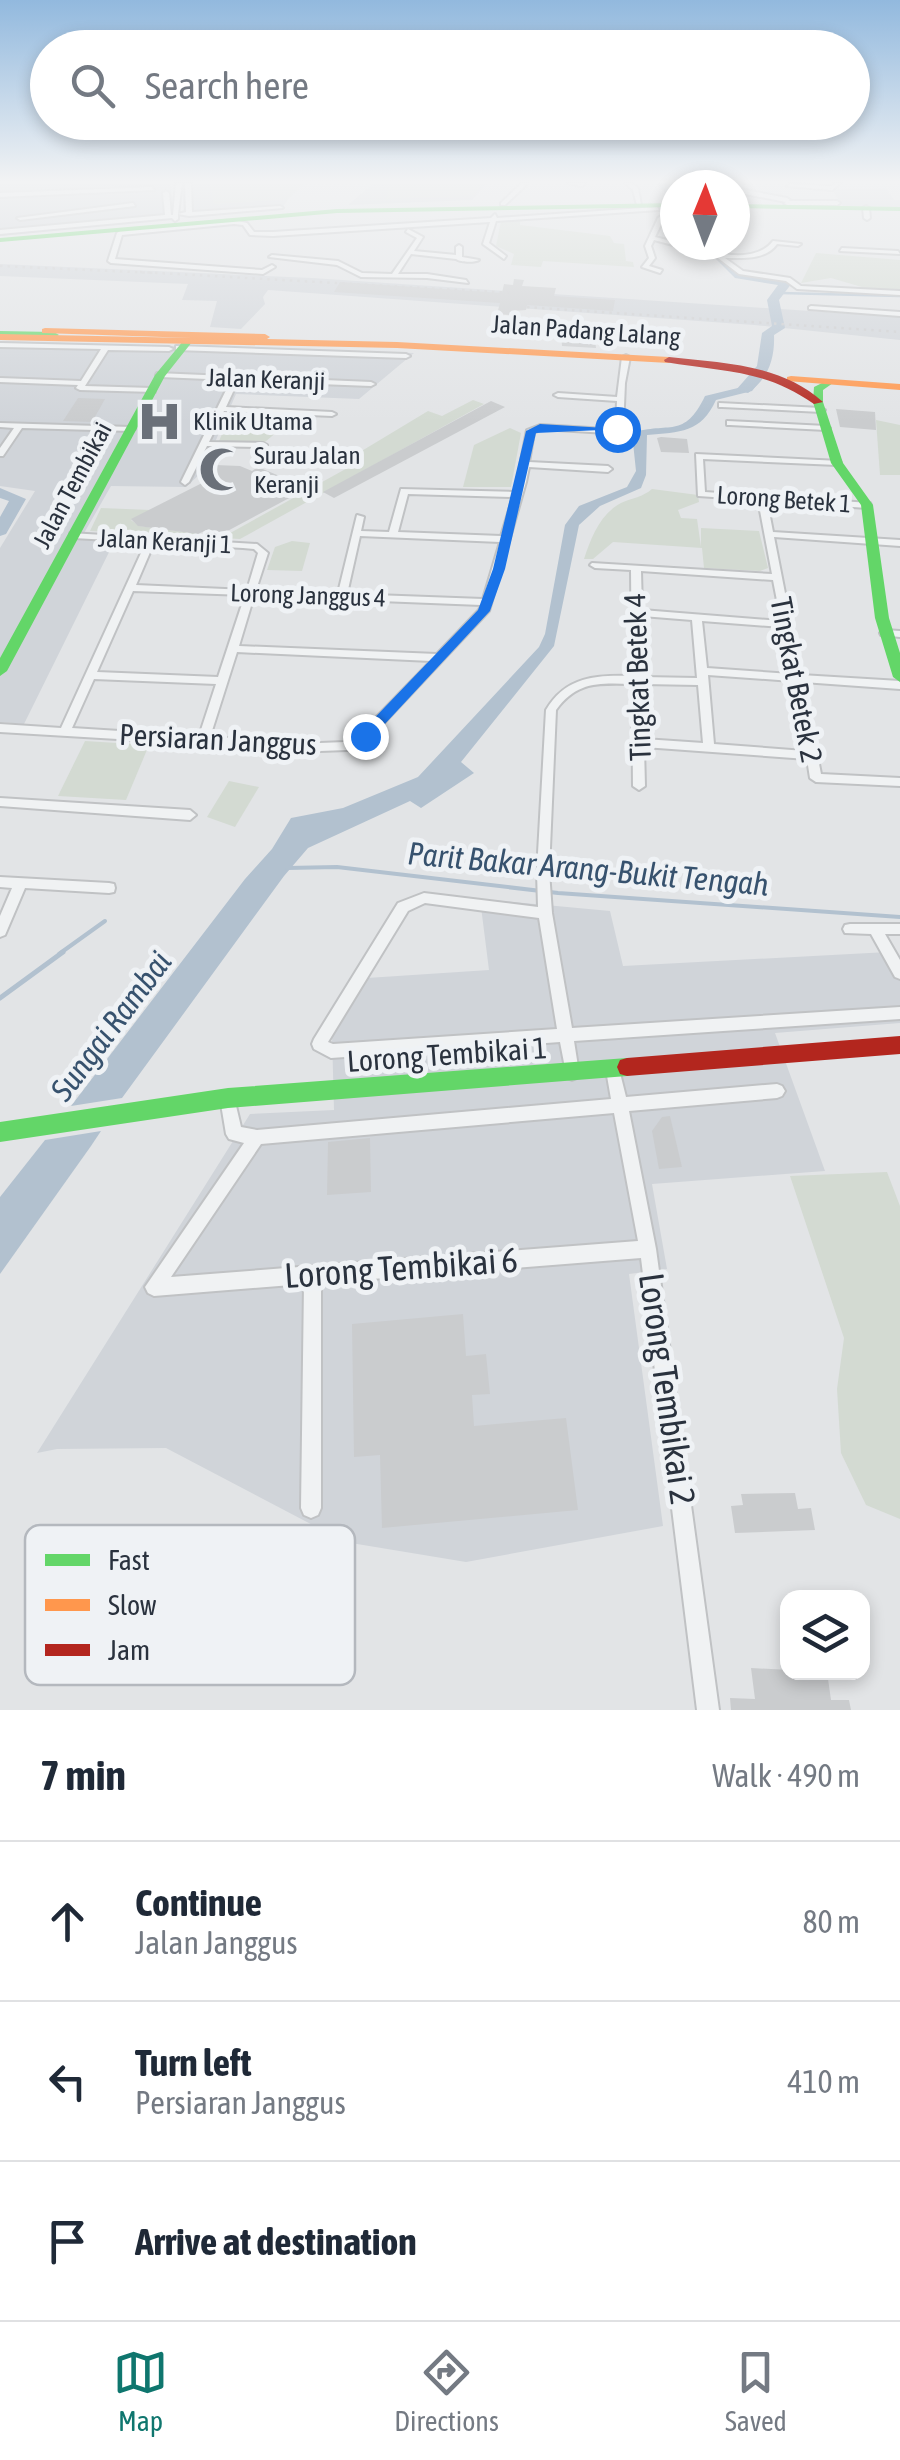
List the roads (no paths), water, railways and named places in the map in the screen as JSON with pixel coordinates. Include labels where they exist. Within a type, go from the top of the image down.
[{"type":"main road","name":"Jalan Padang Lalang","points":[[0,331],[178,330],[402,350]]},
{"type":"main road","name":"Jalan Padang Lalang","points":[[0,331],[306,348],[626,357],[900,387]]},
{"type":"main road","points":[[0,331],[181,342],[265,337]]},
{"type":"main road","name":"Jalan Tembikai","points":[[0,671],[156,382],[159,366],[181,342]]},
{"type":"main road","points":[[768,373],[821,413]]},
{"type":"main road","points":[[821,381],[821,413],[837,463],[867,504],[900,681]]},
{"type":"main road","name":"Lorong Tembikai 1","points":[[0,1132],[228,1098],[900,1046]]},
{"type":"street","points":[[134,263],[252,272],[268,272],[270,263]]},
{"type":"street","points":[[335,263],[361,275],[394,274],[466,282]]},
{"type":"street","points":[[394,274],[400,263]]},
{"type":"street","points":[[649,263],[645,268],[660,272]]},
{"type":"street","points":[[729,263],[742,273],[788,279],[799,288],[882,296],[900,293]]},
{"type":"street","points":[[882,296],[900,306]]},
{"type":"street","points":[[811,308],[900,314]]},
{"type":"street","name":"Jalan Padang Lalang","points":[[0,345],[105,348],[181,342]]},
{"type":"street","points":[[81,385],[105,348]]},
{"type":"street","points":[[558,395],[620,399],[626,357]]},
{"type":"street","points":[[185,482],[236,378]]},
{"type":"street","name":"Jalan Keranji","points":[[0,380],[81,385],[236,378],[371,384]]},
{"type":"street","name":"Persiaran Janggus","points":[[0,728],[347,746],[365,736],[484,611],[499,569],[530,432],[540,427],[617,429],[620,399]]},
{"type":"street","points":[[722,405],[821,413]]},
{"type":"street","points":[[222,409],[332,414]]},
{"type":"street","points":[[730,423],[821,413]]},
{"type":"street","points":[[0,425],[131,429]]},
{"type":"street","points":[[0,454],[19,426]]},
{"type":"street","points":[[206,444],[262,445]]},
{"type":"street","name":"Lorong Betek 1","points":[[837,463],[699,456],[700,494],[867,504]]},
{"type":"street","points":[[525,464],[608,469]]},
{"type":"street","points":[[393,535],[400,496],[409,490],[517,495]]},
{"type":"street","name":"Tingkat Betek 2","points":[[762,498],[816,778],[900,782]]},
{"type":"street","points":[[342,596],[360,517]]},
{"type":"street","points":[[356,533],[503,538]]},
{"type":"street","points":[[768,534],[900,542]]},
{"type":"street","name":"Jalan Keranji 1","points":[[74,536],[257,547],[263,553],[250,592]]},
{"type":"street","points":[[66,730],[151,540]]},
{"type":"street","points":[[595,566],[775,577]]},
{"type":"street","name":"Tingkat Betek 4","points":[[636,568],[639,786]]},
{"type":"street","name":"Lorong Janggus 4","points":[[130,588],[487,602]]},
{"type":"street","points":[[204,739],[250,592]]},
{"type":"street","points":[[636,613],[785,624]]},
{"type":"street","points":[[697,618],[708,748]]},
{"type":"street","points":[[232,649],[440,658]]},
{"type":"street","points":[[91,675],[222,681]]},
{"type":"street","points":[[572,1073],[545,913],[543,872],[554,702],[584,682],[638,678],[900,681]]},
{"type":"street","points":[[641,743],[810,755]]},
{"type":"street","points":[[0,802],[190,815]]},
{"type":"street","points":[[0,882],[109,888]]},
{"type":"street","points":[[0,931],[21,884]]},
{"type":"street","points":[[545,913],[424,898],[404,908],[321,1039],[322,1048],[331,1051],[900,1013]]},
{"type":"street","points":[[850,929],[900,929]]},
{"type":"street","points":[[874,929],[900,973]]},
{"type":"street","name":"Lorong Tembikai 2","points":[[613,1070],[648,1249],[708,1710]]},
{"type":"street","name":"Lorong Tembikai 1","points":[[228,1098],[234,1134],[257,1137],[777,1092]]},
{"type":"street","name":"Lorong Tembikai 6","points":[[257,1137],[154,1287],[648,1249]]},
{"type":"street","points":[[311,1508],[313,1275]]},
{"type":"water","points":[[754,374],[764,376],[752,391],[716,400],[696,425],[647,435],[646,475],[641,488],[600,506],[579,525],[554,646],[461,762],[474,773],[421,808],[410,801],[308,848],[122,1098],[71,1106],[272,849],[291,818],[343,808],[418,777],[539,647],[545,634],[565,525],[579,506],[627,487],[636,471],[632,433],[682,424],[690,419],[705,396],[742,387]]},
{"type":"water","points":[[101,1131],[0,1274],[0,1197],[45,1140]]},
{"type":"waterway","points":[[726,263],[739,276],[786,283],[773,300],[779,328],[768,333],[764,366],[756,380],[743,390]]},
{"type":"waterway","points":[[781,293],[900,296]]},
{"type":"waterway","points":[[0,493],[18,499],[0,531]]},
{"type":"waterway","name":"Parit Bakar Arang-Bukit Tengah","points":[[287,868],[337,867],[558,893],[900,917]]},
{"type":"waterway","points":[[59,954],[105,921]]},
{"type":"waterway","points":[[0,998],[63,952]]},
{"type":"railway","points":[[0,266],[155,273]]},
{"type":"railway","points":[[140,272],[514,293]]},
{"type":"railway","points":[[527,307],[900,332]]},
{"type":"place","name":"Klinik Utama","points":[[160,421]]},
{"type":"place","name":"Surau Jalan Keranji","points":[[221,469]]},
{"type":"water label","name":"Sungai Rambai","points":[[111,1026]]}]
